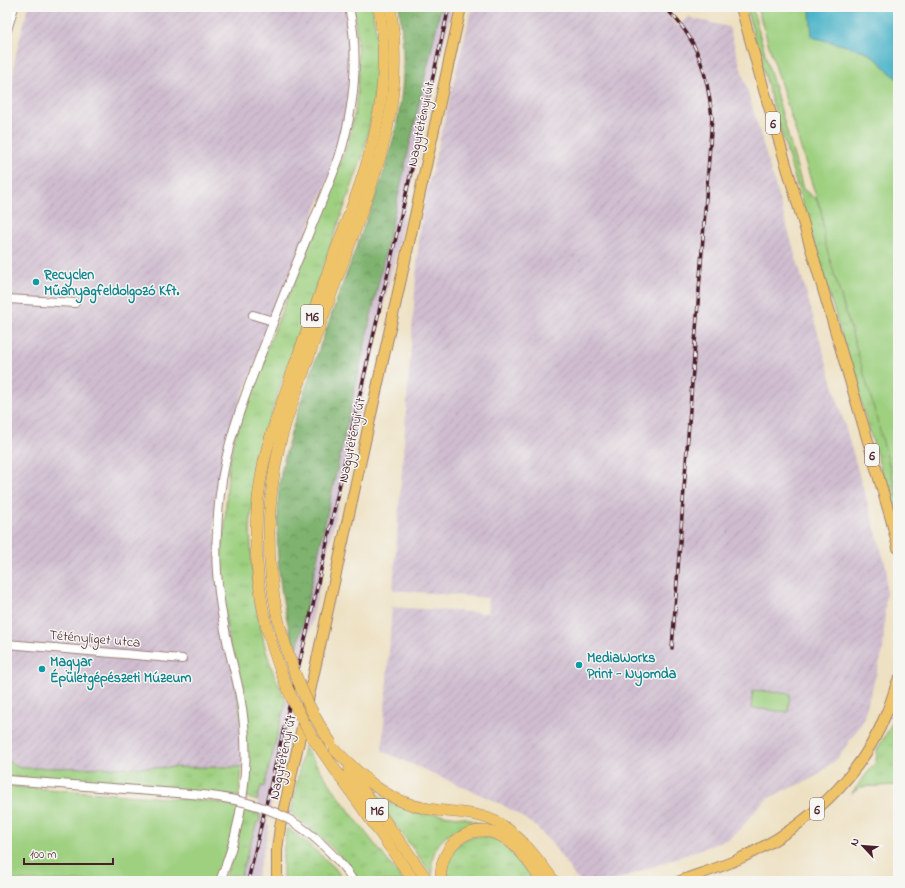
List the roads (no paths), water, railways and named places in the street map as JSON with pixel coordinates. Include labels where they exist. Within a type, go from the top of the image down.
[{"type":"highway","name":"M6","points":[[379,7],[383,39],[383,77],[380,109],[372,147],[272,433],[263,469],[257,510],[256,547],[258,581],[267,628],[279,667],[299,714],[306,728],[414,881]]},
{"type":"highway","name":"M6","points":[[390,7],[395,44],[395,77],[391,112],[383,151],[369,194],[298,386],[278,450],[270,501],[268,533],[270,577],[284,644],[295,674],[315,718],[333,747],[428,881]]},
{"type":"highway","points":[[333,747],[368,782],[388,795],[428,809],[476,814],[504,826],[520,839],[554,881]]},
{"type":"highway","points":[[441,881],[442,862],[450,847],[465,835],[480,831],[496,834],[506,839],[520,852],[542,881]]},
{"type":"main road","name":"Nagytétényi út","points":[[277,881],[277,850],[280,827],[461,7]]},
{"type":"main road","name":"6","points":[[741,7],[898,548]]},
{"type":"main road","name":"6","points":[[680,881],[742,858],[765,846],[794,828],[823,804],[846,779],[867,750],[886,715],[898,680]]},
{"type":"street","points":[[7,30],[14,7]]},
{"type":"street","points":[[11,18],[17,7]]},
{"type":"street","points":[[220,881],[230,857],[238,826],[245,782],[246,761],[240,696],[228,646],[219,594],[216,536],[218,506],[230,444],[242,406],[273,321],[345,139],[352,108],[355,74],[355,49],[349,7]]},
{"type":"street","points":[[7,298],[75,303]]},
{"type":"street","points":[[253,315],[273,321]]},
{"type":"street","name":"Tétényliget utca","points":[[7,644],[182,659]]},
{"type":"street","points":[[7,780],[203,795],[240,800],[255,804],[281,814],[296,823],[322,843],[346,870],[353,881]]},
{"type":"water","points":[[812,7],[898,7],[898,80],[875,58],[865,51],[812,37],[810,11]]},
{"type":"railway","points":[[248,881],[314,601],[449,7]]},
{"type":"railway","points":[[664,7],[676,19],[693,44],[708,87],[712,118],[672,648]]},
{"type":"place","name":"Recyclen Műanyagfeldolgozó Kft.","points":[[36,282]]},
{"type":"place","name":"MediaWorks Print - Nyomda","points":[[579,665]]},
{"type":"place","name":"Magyar Épületgépészeti Múzeum","points":[[42,669]]}]
